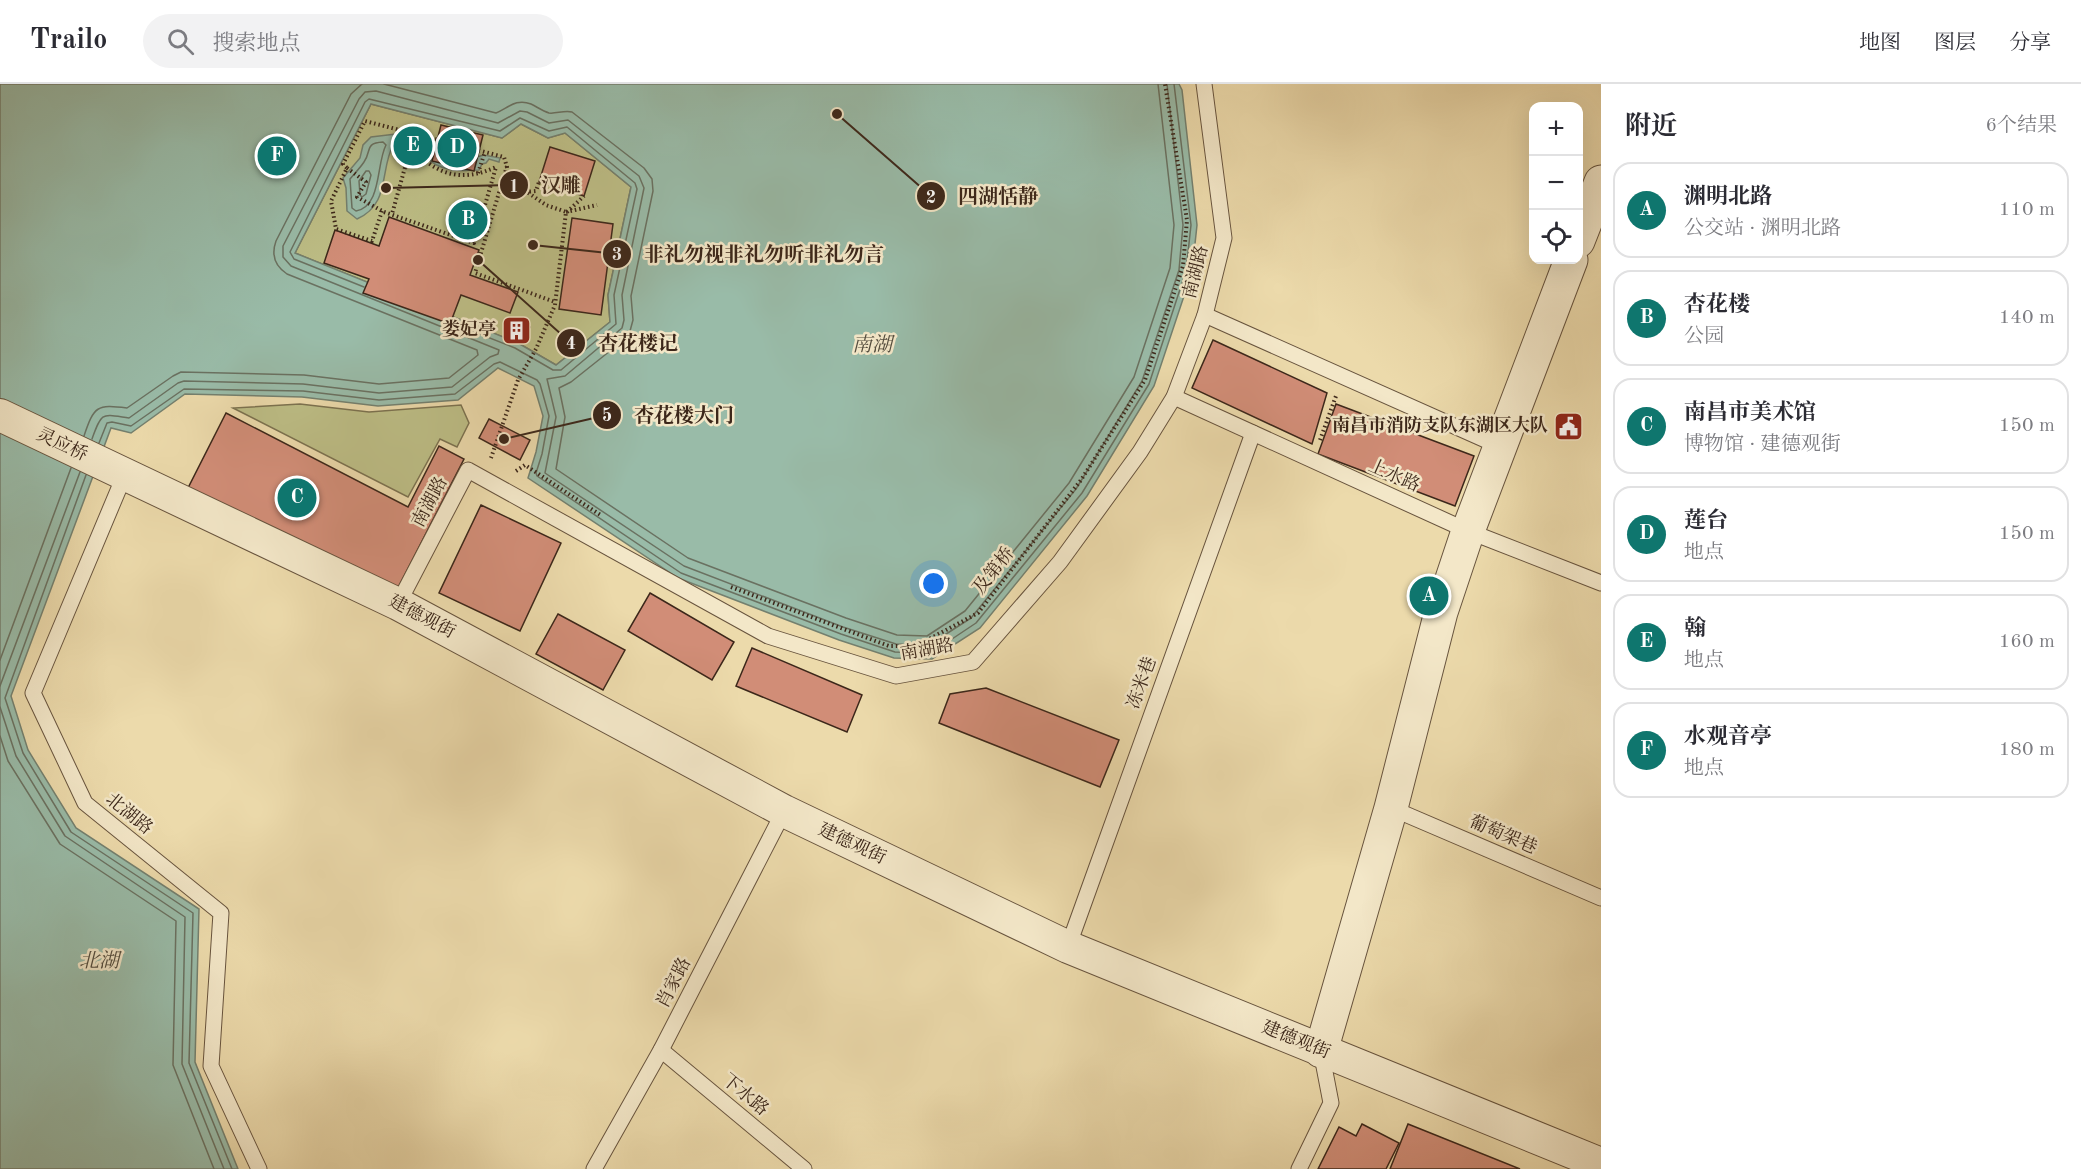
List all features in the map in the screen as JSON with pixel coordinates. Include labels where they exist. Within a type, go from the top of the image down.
[{"type":"street","points":[[1583,228],[1601,182]]},
{"type":"street","points":[[1322,1051],[1390,808],[1441,612],[1468,531],[1569,264]]},
{"type":"street","name":"灵应桥","points":[[0,415],[125,474]]},
{"type":"street","name":"建德观街","points":[[125,474],[398,604],[784,812],[1068,946],[1601,1164]]},
{"type":"lane","name":"南湖路","points":[[398,604],[468,470],[768,636],[896,676],[973,662],[1060,562],[1140,452],[1174,397],[1205,315],[1224,238],[1204,84]]},
{"type":"lane","points":[[1205,315],[1500,446]]},
{"type":"lane","name":"上水路","points":[[1174,397],[1468,531],[1601,583]]},
{"type":"lane","name":"冻米巷","points":[[1068,946],[1253,433]]},
{"type":"lane","name":"北湖路","points":[[125,474],[33,693],[85,803],[220,913],[211,1066],[259,1169]]},
{"type":"lane","name":"葡萄架巷","points":[[1390,808],[1601,898]]},
{"type":"lane","name":"肖家路","points":[[594,1169],[661,1050],[784,812]]},
{"type":"lane","name":"下水路","points":[[661,1050],[804,1169]]},
{"type":"lane","points":[[1299,1169],[1331,1103],[1322,1051]]},
{"type":"path","name":"及第桥","points":[[724,585],[889,646],[916,646],[978,613],[1081,480],[1145,380],[1184,266],[1187,220],[1165,84]]},
{"type":"path","points":[[392,214],[411,146],[421,158],[438,171],[460,174],[478,173],[496,166],[474,243],[383,211],[357,197],[366,182],[343,164],[366,121],[504,157],[511,181],[546,205],[566,212],[597,205]]},
{"type":"path","points":[[421,158],[426,137]]},
{"type":"path","points":[[478,173],[485,152]]},
{"type":"path","points":[[507,166],[475,273],[555,302]]},
{"type":"path","points":[[347,168],[331,201],[336,229],[372,241],[383,211]]},
{"type":"path","points":[[525,192],[536,190],[538,182]]},
{"type":"path","points":[[584,196],[566,212],[555,302],[536,350],[518,380],[491,458],[496,486],[525,465],[605,518]]},
{"type":"path","points":[[1313,460],[1343,376]]},
{"type":"green space","points":[[371,104],[502,138],[521,124],[548,138],[565,133],[631,187],[608,295],[610,322],[556,365],[518,343],[295,253]]},
{"type":"green space","points":[[300,404],[369,412],[461,405],[469,423],[457,447],[440,439],[408,497],[233,408]]},
{"type":"water","name":"南湖","points":[[0,84],[1179,84],[1182,90],[1197,225],[1192,272],[1154,386],[1087,496],[980,628],[932,659],[894,658],[839,640],[678,578],[528,478],[543,416],[534,386],[498,368],[458,400],[378,406],[302,397],[185,394],[131,433],[111,428],[11,696],[28,750],[76,828],[199,909],[195,1062],[238,1169],[0,1169]],"holes":[[[371,104],[502,138],[521,124],[548,138],[565,133],[631,187],[608,295],[610,322],[556,365],[518,343],[295,253]]]},
{"type":"water","points":[[396,134],[446,147],[469,159],[484,155],[500,158],[499,162],[489,159],[482,164],[479,170],[450,170],[437,166],[426,157],[429,147],[403,140],[394,143],[389,153],[380,195],[368,213],[357,219],[347,211],[343,178],[360,158],[363,145],[371,137]]},
{"type":"building","points":[[441,125],[483,135],[474,171],[432,161]]},
{"type":"building","points":[[550,147],[595,161],[584,196],[539,182]]},
{"type":"building","points":[[389,217],[479,250],[470,275],[518,292],[510,313],[461,295],[450,324],[363,293],[369,279],[324,263],[335,230],[379,246]]},
{"type":"building","points":[[572,218],[613,224],[601,315],[559,309]]},
{"type":"building","name":"娄妃亭","points":[[513,318],[530,327],[523,342],[505,332]]},
{"type":"building","points":[[1213,340],[1327,393],[1312,444],[1192,388]]},
{"type":"building","points":[[1336,404],[1474,456],[1455,506],[1318,454]]},
{"type":"building","points":[[226,413],[408,507],[439,446],[464,459],[394,596],[187,490]]},
{"type":"building","points":[[489,419],[530,440],[520,460],[479,438]]},
{"type":"building","points":[[481,505],[561,543],[520,631],[439,593]]},
{"type":"building","points":[[650,593],[734,642],[712,680],[628,631]]},
{"type":"building","points":[[558,614],[625,650],[603,690],[536,654]]},
{"type":"building","points":[[752,648],[862,695],[847,732],[736,686]]},
{"type":"building","points":[[986,688],[1119,740],[1100,787],[939,723],[950,694]]},
{"type":"building","points":[[1362,1124],[1399,1143],[1386,1169],[1318,1169],[1339,1127],[1356,1136]]},
{"type":"building","points":[[1408,1124],[1520,1169],[1390,1169]]},
{"type":"place","name":"四湖恬静","points":[[837,114]]},
{"type":"place","name":"翰","points":[[413,146]]},
{"type":"place","name":"莲台","points":[[457,148]]},
{"type":"place","name":"水观音亭","points":[[277,156]]},
{"type":"place","name":"汉雕","points":[[386,188]]},
{"type":"place","name":"杏花楼","points":[[468,220]]},
{"type":"place","name":"非礼勿视非礼勿听非礼勿言","points":[[533,245]]},
{"type":"place","name":"杏花楼记","points":[[478,260]]},
{"type":"place","name":"娄妃亭","points":[[517,330]]},
{"type":"place","name":"南昌市消防支队东湖区大队","points":[[1569,426]]},
{"type":"place","name":"杏花楼大门","points":[[504,439]]},
{"type":"place","name":"南昌市美术馆","points":[[297,498]]},
{"type":"place","name":"渊明北路","points":[[1429,596]]},
{"type":"water label","name":"北湖","points":[[99,962]]}]
